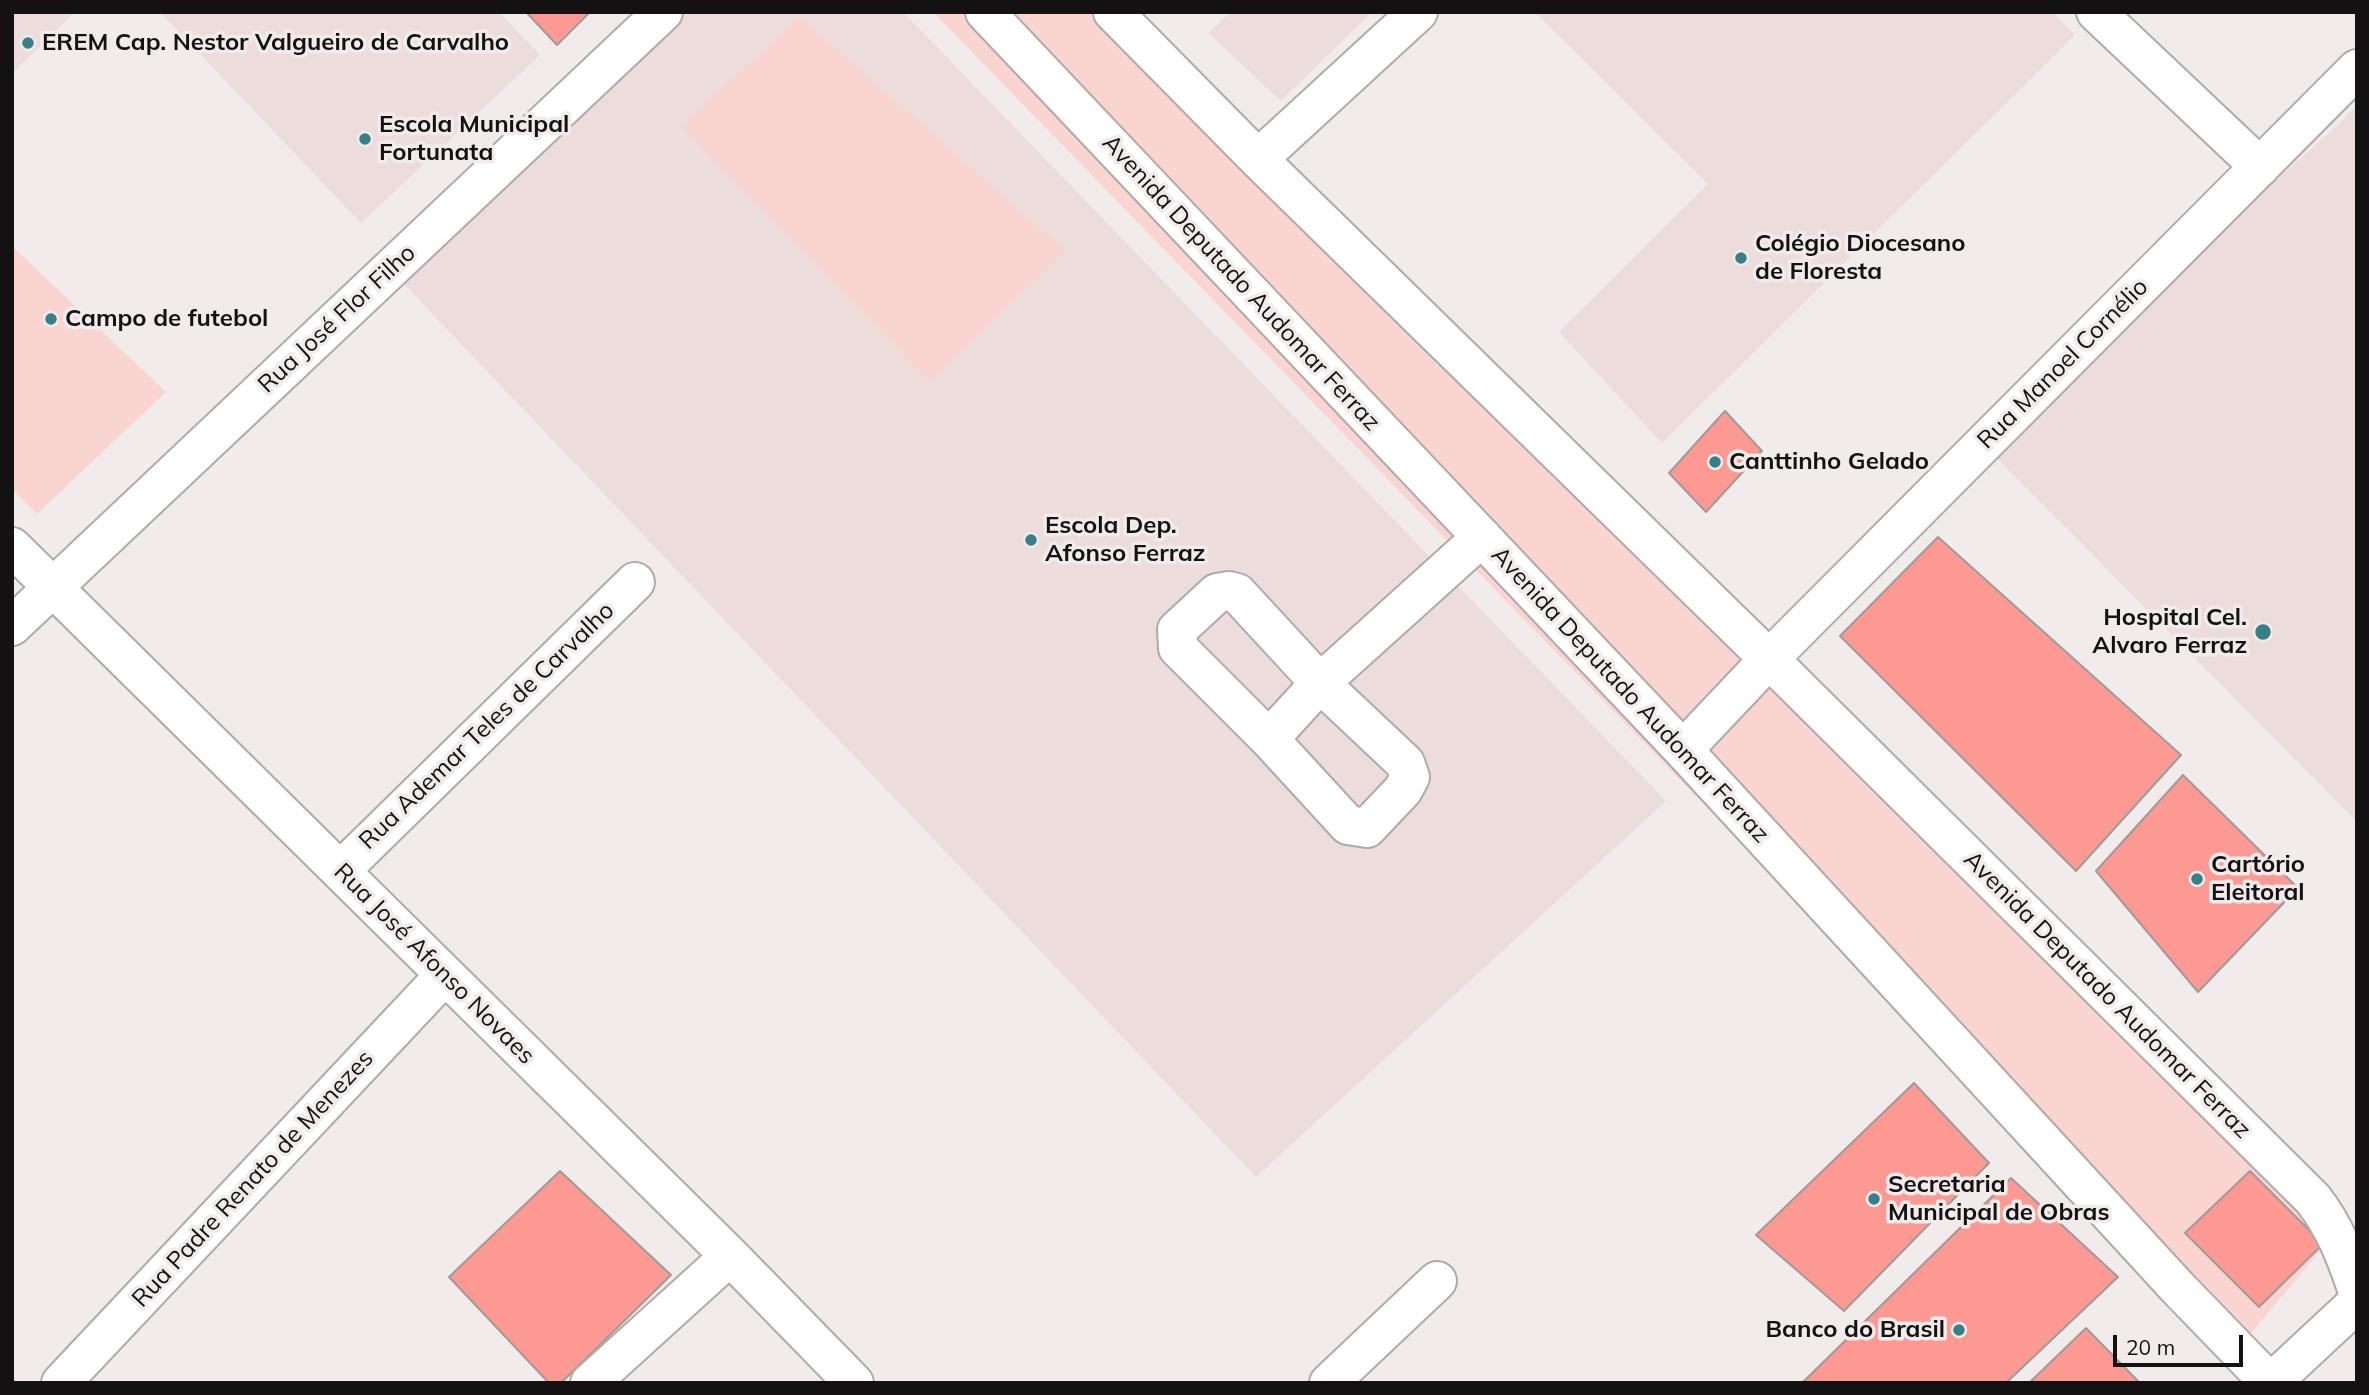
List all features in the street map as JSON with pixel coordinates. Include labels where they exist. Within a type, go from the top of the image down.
[{"type":"street","name":"Rua José Flor Filho","points":[[12,626],[663,12]]},
{"type":"street","name":"Avenida Deputado Audomar Ferraz","points":[[985,12],[1683,750],[2178,1288],[2270,1383]]},
{"type":"street","name":"Avenida Deputado Audomar Ferraz","points":[[1113,12],[1258,159],[1769,659],[2313,1199],[2328,1219],[2357,1289]]},
{"type":"street","points":[[1258,159],[1418,12]]},
{"type":"street","points":[[2096,12],[2260,167]]},
{"type":"street","name":"Rua Manoel Cornélio","points":[[1683,750],[1769,659],[2357,69]]},
{"type":"street","points":[[1269,739],[1320,683],[1482,537]]},
{"type":"street","name":"Rua José Afonso Novaes","points":[[12,547],[730,1256],[853,1383]]},
{"type":"street","name":"Rua Ademar Teles de Carvalho","points":[[340,871],[635,582]]},
{"type":"street","points":[[1217,593],[1237,593],[1320,683],[1405,763],[1410,777],[1403,790],[1367,828],[1348,825],[1269,739],[1178,648],[1177,630],[1217,593]]},
{"type":"street","name":"Rua Padre Renato de Menezes","points":[[61,1383],[445,975]]},
{"type":"street","points":[[590,1383],[730,1256]]},
{"type":"street","points":[[1329,1383],[1437,1281]]},
{"type":"street","points":[[2270,1383],[2357,1303]]},
{"type":"shaded area","name":"EREM Cap. Nestor Valgueiro de Carvalho","points":[[12,12],[75,12],[12,74]]},
{"type":"shaded area","name":"Escola Municipal Fortunata","points":[[160,12],[499,12],[540,55],[361,223]]},
{"type":"shaded area","name":"Escola Dep. Afonso Ferraz","points":[[687,12],[903,12],[1666,801],[1256,1177],[399,279]]},
{"type":"shaded area","points":[[933,12],[1133,12],[2336,1232],[2236,1351]]},
{"type":"shaded area","points":[[1231,12],[1372,12],[1281,101],[1208,33]]},
{"type":"shaded area","name":"Colégio Diocesano de Floresta","points":[[1535,12],[2052,12],[2075,35],[1662,443],[1559,332],[1708,184]]},
{"type":"shaded area","points":[[800,17],[1065,251],[930,382],[682,126]]},
{"type":"shaded area","name":"Hospital Cel. Alvaro Ferraz","points":[[2357,105],[2357,822],[1981,442],[2338,125]]},
{"type":"shaded area","name":"Campo de futebol","points":[[12,246],[166,392],[37,514],[12,489]]},
{"type":"building","points":[[526,12],[590,12],[557,45]]},
{"type":"building","name":"Canttinho Gelado","points":[[1725,411],[1762,451],[1706,512],[1669,473]]},
{"type":"building","points":[[1938,537],[2181,755],[2076,871],[1840,636]]},
{"type":"building","name":"Cartório Eleitoral","points":[[2183,775],[2298,888],[2198,992],[2096,871]]},
{"type":"building","name":"Secretaria Municipal de Obras","points":[[1914,1083],[1989,1163],[1844,1311],[1756,1235]]},
{"type":"building","points":[[560,1171],[671,1275],[561,1383],[549,1383],[449,1277]]},
{"type":"building","points":[[2250,1171],[2323,1244],[2259,1307],[2185,1233]]},
{"type":"building","name":"Banco do Brasil","points":[[2011,1178],[2118,1277],[2006,1383],[1802,1383]]},
{"type":"building","points":[[2086,1328],[2140,1383],[2029,1383]]},
{"type":"place","name":"EREM Cap. Nestor Valgueiro de Carvalho","points":[[28,43]]},
{"type":"place","name":"Escola Municipal Fortunata","points":[[365,139]]},
{"type":"place","name":"Colégio Diocesano de Floresta","points":[[1741,258]]},
{"type":"place","name":"Campo de futebol","points":[[51,319]]},
{"type":"place","name":"Canttinho Gelado","points":[[1715,462]]},
{"type":"place","name":"Escola Dep. Afonso Ferraz","points":[[1031,540]]},
{"type":"place","name":"Hospital Cel. Alvaro Ferraz","points":[[2263,632]]},
{"type":"place","name":"Cartório Eleitoral","points":[[2197,879]]},
{"type":"place","name":"Secretaria Municipal de Obras","points":[[1874,1199]]},
{"type":"place","name":"Banco do Brasil","points":[[1959,1330]]}]
